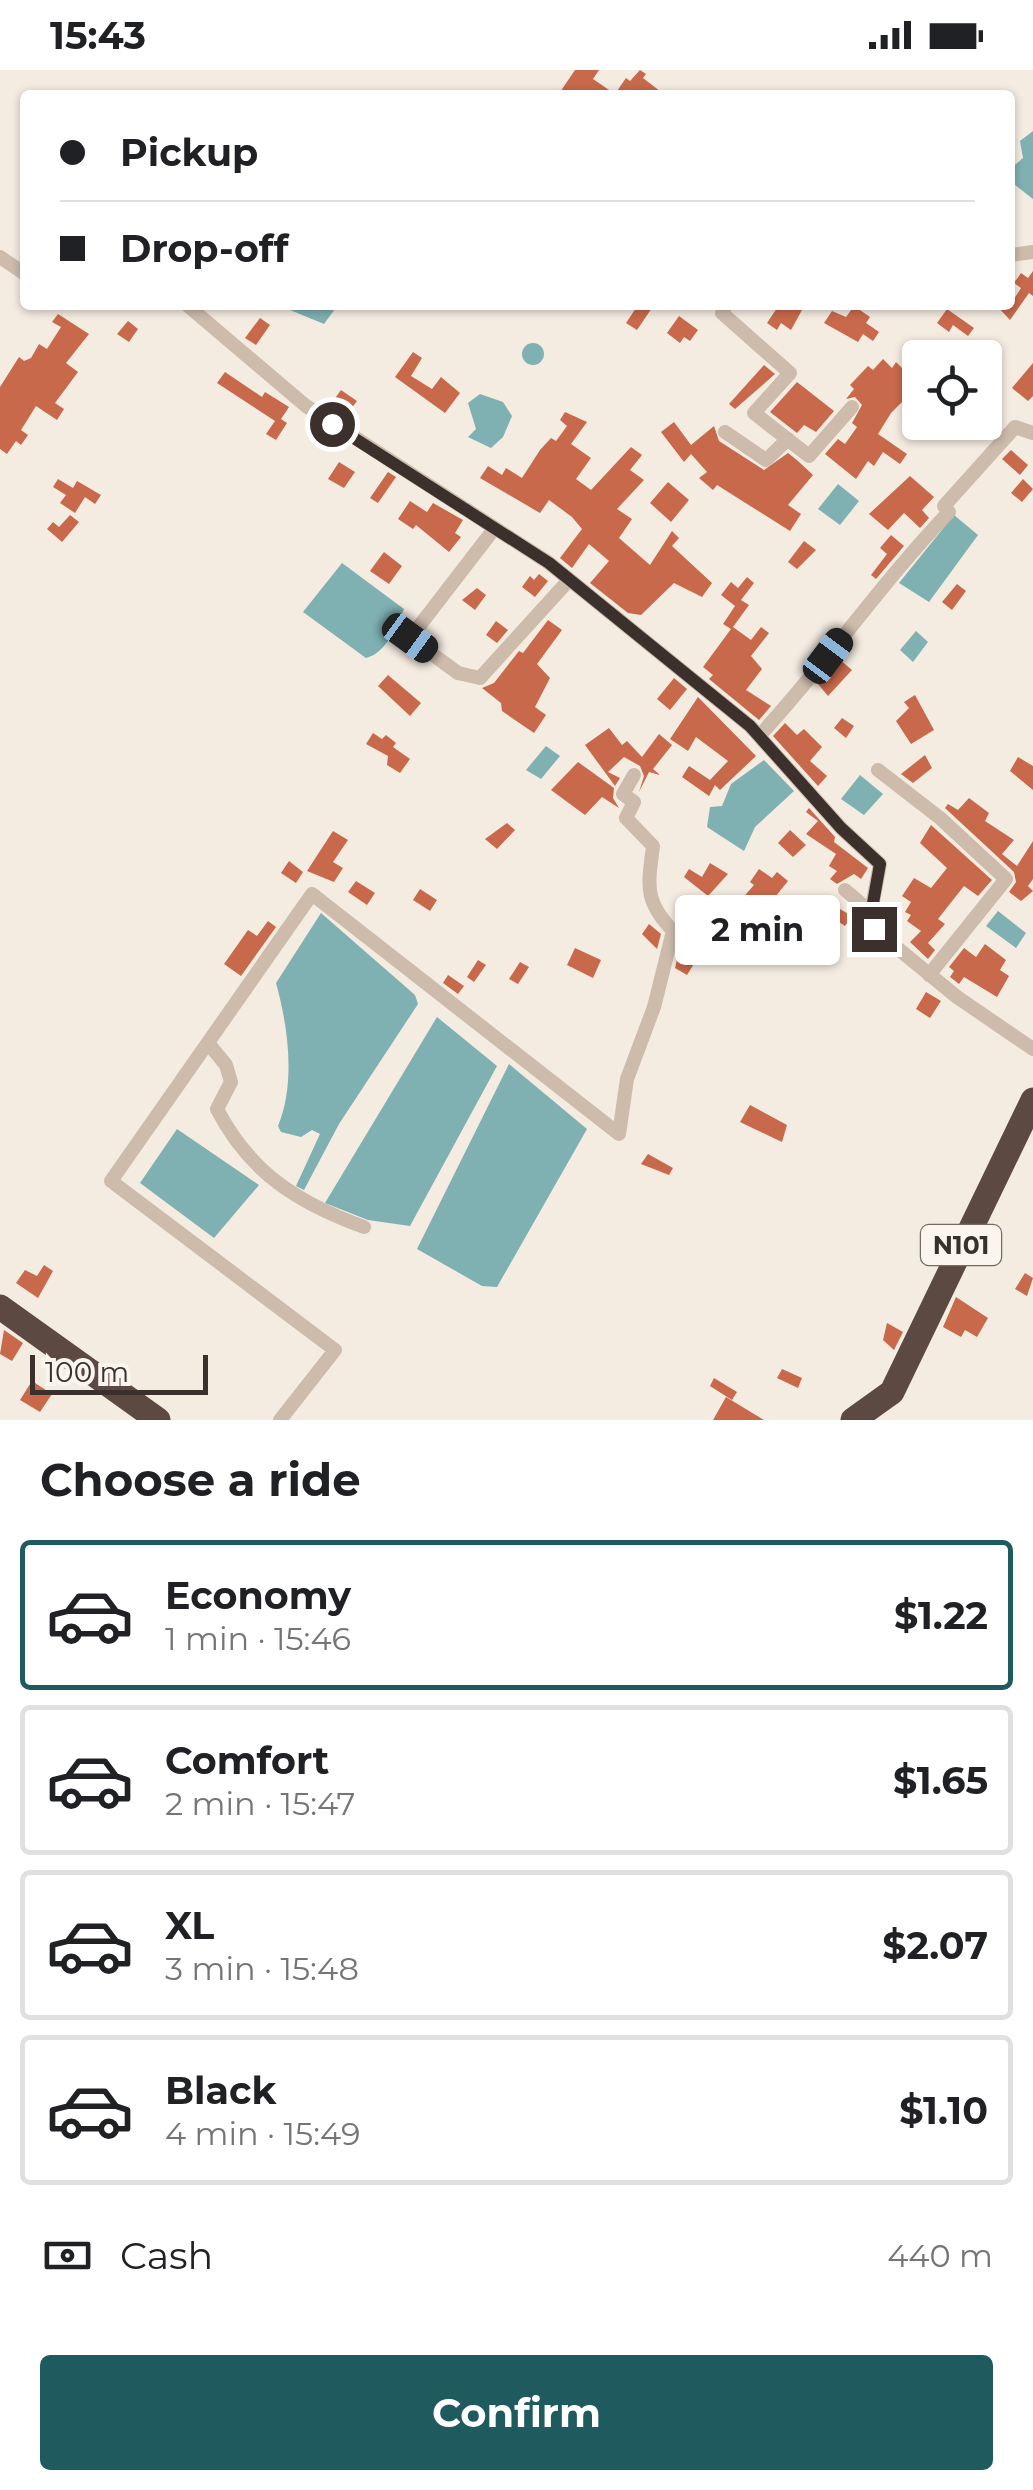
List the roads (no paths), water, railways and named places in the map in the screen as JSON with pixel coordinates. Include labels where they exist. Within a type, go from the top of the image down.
[{"type":"highway","name":"N101","points":[[853,1420],[892,1392],[1033,1100]]},
{"type":"highway","points":[[0,1306],[158,1420]]},
{"type":"street","points":[[193,310],[306,406],[570,580],[759,736],[841,828],[880,864],[871,912],[874,929],[929,975],[1033,1049]]},
{"type":"street","points":[[724,310],[722,314],[790,373],[754,413],[809,456],[852,407]]},
{"type":"street","points":[[759,736],[808,682],[896,568],[949,512],[944,506],[1015,427],[1033,434]]},
{"type":"street","points":[[725,432],[766,460],[788,440]]},
{"type":"street","points":[[494,529],[410,638],[458,673],[480,678],[570,580]]},
{"type":"street","points":[[878,770],[1006,876],[929,975]]},
{"type":"street","points":[[280,1420],[334,1350],[110,1181],[312,894],[619,1134],[627,1079],[654,1007],[674,931],[653,910],[648,883],[653,846],[626,818],[634,802],[623,794],[634,775]]},
{"type":"street","points":[[845,890],[871,912]]},
{"type":"street","points":[[208,1042],[226,1065],[232,1082],[217,1108],[250,1158],[308,1207],[364,1227]]},
{"type":"water","points":[[1033,131],[1033,199],[1015,185],[1015,165],[1023,158],[1020,141]]},
{"type":"water","points":[[290,310],[334,310],[324,324]]},
{"type":"water","points":[[529,343],[537,343],[544,354],[537,365],[529,365],[522,358],[522,350]]},
{"type":"water","points":[[480,394],[503,402],[512,416],[503,437],[491,448],[468,437],[476,429],[468,403]]},
{"type":"water","points":[[838,484],[859,501],[840,525],[818,509]]},
{"type":"water","points":[[954,515],[978,535],[929,602],[899,583]]},
{"type":"water","points":[[342,563],[404,609],[385,645],[366,658],[303,612]]},
{"type":"water","points":[[916,631],[928,642],[913,662],[900,650]]},
{"type":"water","points":[[546,746],[560,756],[541,779],[526,770]]},
{"type":"water","points":[[764,760],[794,791],[755,827],[744,851],[707,827],[710,807],[722,806],[731,784]]},
{"type":"water","points":[[860,775],[883,794],[864,815],[841,799]]},
{"type":"water","points":[[998,911],[1026,933],[1016,948],[986,926]]},
{"type":"water","points":[[321,913],[415,995],[418,1004],[339,1124],[304,1190],[296,1186],[320,1134],[312,1130],[301,1137],[281,1132],[278,1126],[287,1092],[288,1054],[276,983]]},
{"type":"water","points":[[437,1017],[497,1066],[410,1226],[368,1220],[325,1203]]},
{"type":"water","points":[[509,1064],[587,1129],[497,1287],[482,1286],[417,1249]]},
{"type":"water","points":[[177,1129],[259,1185],[214,1238],[140,1183]]}]
